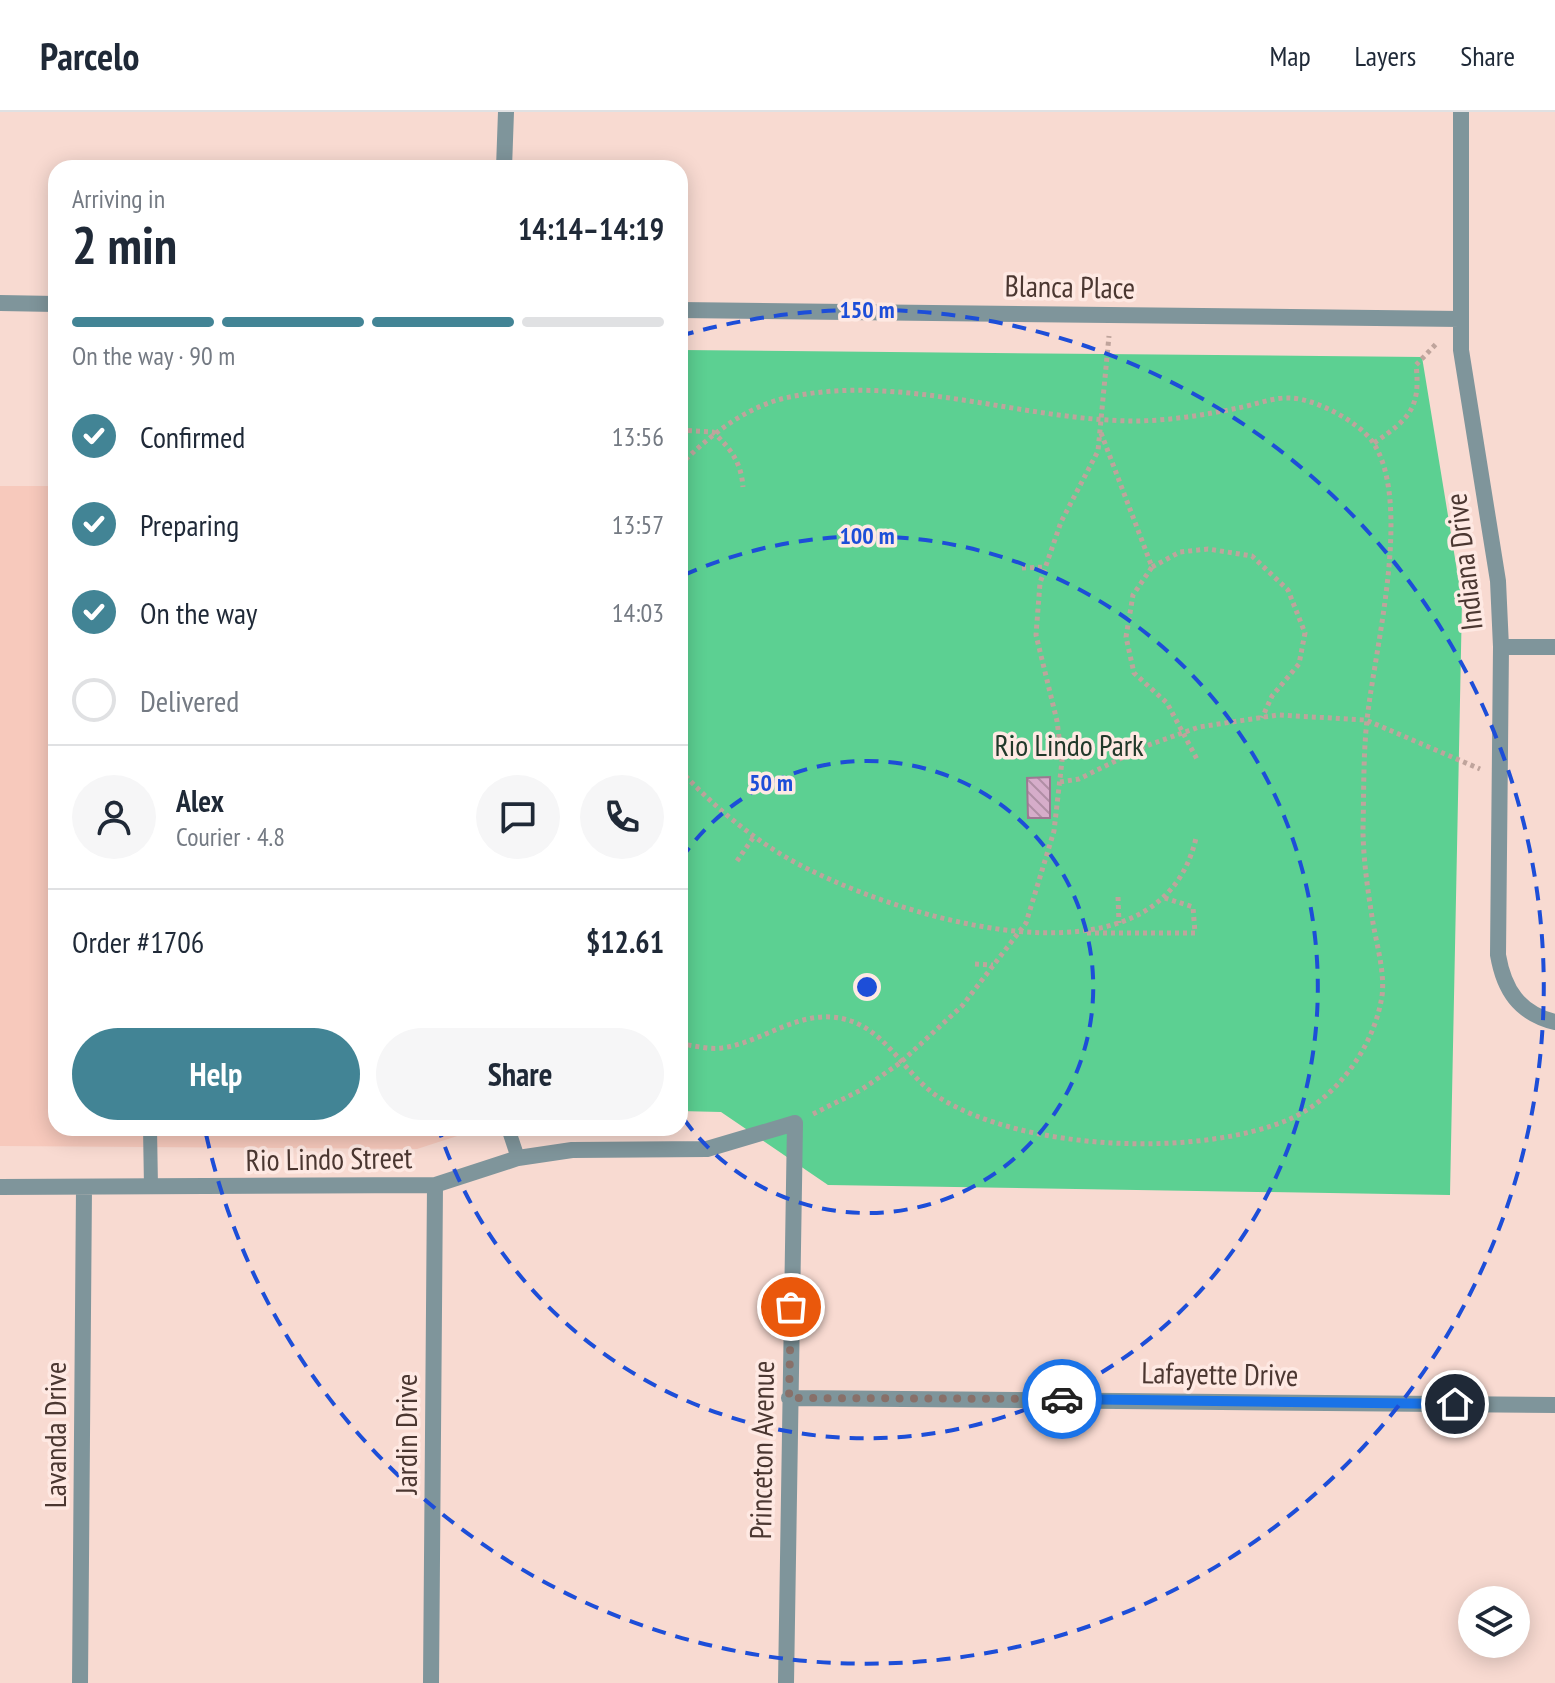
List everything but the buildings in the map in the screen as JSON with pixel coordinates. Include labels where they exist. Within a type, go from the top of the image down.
[{"type":"street","points":[[504,160],[506,112]]},
{"type":"street","name":"Indiana Drive","points":[[1461,112],[1461,350],[1498,581],[1501,647],[1498,955],[1503,980],[1517,1003],[1540,1018],[1555,1022]]},
{"type":"street","points":[[0,303],[48,304]]},
{"type":"street","name":"Blanca Place","points":[[688,310],[1460,319]]},
{"type":"street","points":[[1501,647],[1555,647]]},
{"type":"street","name":"Rio Lindo Street","points":[[0,1187],[435,1185],[518,1158],[572,1150],[707,1149],[795,1123]]},
{"type":"street","name":"Princeton Avenue","points":[[786,1683],[795,1123]]},
{"type":"street","name":"Jardin Drive","points":[[431,1683],[435,1185]]},
{"type":"street","name":"Lavanda Drive","points":[[80,1683],[84,1188]]},
{"type":"street","name":"Lafayette Drive","points":[[789,1398],[1555,1405]]},
{"type":"lane","points":[[150,1136],[151,1187]]},
{"type":"lane","points":[[511,1136],[518,1158]]},
{"type":"path","points":[[795,1123],[861,1090],[900,1063],[962,1006],[1021,930],[1054,831],[1062,761],[1057,721],[1036,635],[1040,583],[1061,522],[1098,451],[1110,315]]},
{"type":"path","points":[[1374,443],[1399,426],[1419,395],[1416,365],[1460,319]]},
{"type":"path","points":[[688,457],[713,432],[783,399],[853,392],[916,395],[1017,411],[1139,421],[1222,411],[1291,398],[1345,416],[1374,443],[1392,501],[1386,584],[1366,720],[1363,832],[1383,992],[1374,1026],[1357,1059],[1329,1096],[1290,1119],[1203,1140],[1136,1143],[1064,1140],[979,1118],[937,1097],[900,1063],[886,1043],[861,1025],[841,1018],[815,1018],[792,1023],[720,1049],[688,1045]]},
{"type":"path","points":[[688,430],[713,432],[732,451],[741,468],[743,487]]},
{"type":"path","points":[[1100,432],[1152,567]]},
{"type":"path","points":[[1198,761],[1167,703],[1134,673],[1126,637],[1133,595],[1152,567],[1180,552],[1208,549],[1252,556],[1288,590],[1305,633],[1299,664],[1272,696],[1262,718]]},
{"type":"path","points":[[1022,568],[1045,567]]},
{"type":"path","points":[[1060,782],[1079,779],[1146,746],[1185,732],[1262,718],[1366,720],[1466,765],[1498,773]]},
{"type":"path","points":[[688,778],[732,819],[789,858],[881,902],[975,926],[1077,933],[1195,933],[1193,907],[1165,898]]},
{"type":"path","points":[[737,861],[755,835]]},
{"type":"path","points":[[1077,933],[1119,923],[1165,898],[1191,858],[1196,838]]},
{"type":"path","points":[[1118,897],[1119,923]]},
{"type":"path","points":[[975,964],[994,965]]},
{"type":"shaded area","points":[[0,486],[48,486],[48,1136],[457,1136],[417,1149],[0,1146]]},
{"type":"green space","name":"Rio Lindo Park","points":[[688,350],[1422,357],[1462,601],[1450,1195],[828,1185],[721,1112],[688,1111]]},
{"type":"way so far","points":[[791,1307],[789,1398],[1062,1399]]},
{"type":"route","points":[[1062,1399],[1455,1404]]}]
